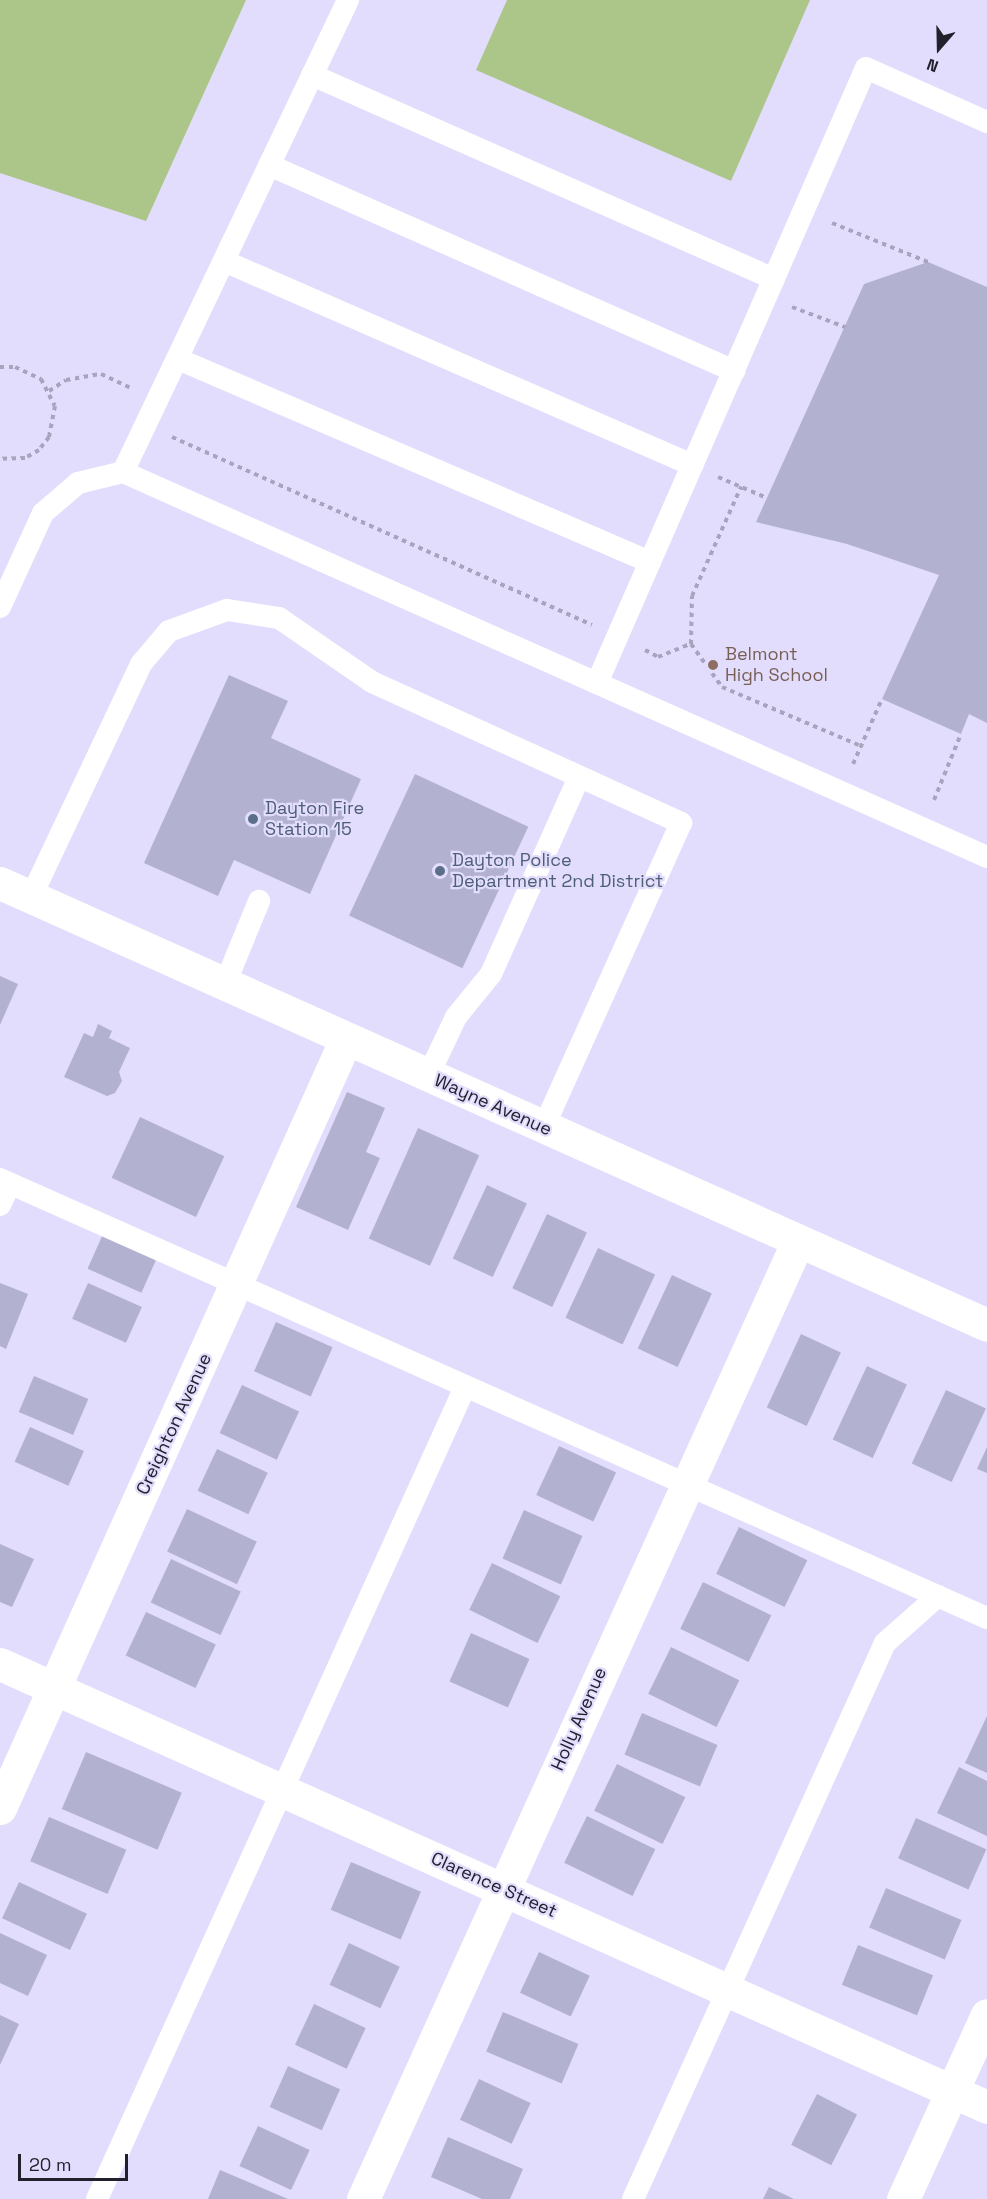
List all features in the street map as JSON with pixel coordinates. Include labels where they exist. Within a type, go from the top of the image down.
[{"type":"street","name":"Wayne Avenue","points":[[0,884],[987,1325]]},
{"type":"street","name":"Creighton Avenue","points":[[0,1808],[236,1288],[346,1039]]},
{"type":"street","name":"Holly Avenue","points":[[363,2199],[798,1241]]},
{"type":"street","name":"Clarence Street","points":[[0,1664],[987,2107]]},
{"type":"street","points":[[903,2199],[987,2015]]},
{"type":"lane","points":[[123,472],[348,0]]},
{"type":"lane","points":[[597,683],[866,68],[987,122]]},
{"type":"lane","points":[[312,75],[770,288]]},
{"type":"lane","points":[[269,165],[734,371]]},
{"type":"lane","points":[[224,261],[692,465]]},
{"type":"lane","points":[[178,358],[650,562]]},
{"type":"lane","points":[[0,607],[43,513],[78,483],[123,472],[987,856]]},
{"type":"lane","points":[[31,897],[141,663],[169,631],[228,610],[279,618],[372,682],[681,823],[544,1127]]},
{"type":"lane","points":[[428,1076],[456,1017],[491,974],[579,777]]},
{"type":"lane","points":[[225,984],[260,901]]},
{"type":"lane","points":[[0,1205],[5,1181],[236,1288],[687,1484],[987,1618]]},
{"type":"lane","points":[[97,2199],[284,1791],[465,1387]]},
{"type":"lane","points":[[633,2199],[885,1643],[938,1596]]},
{"type":"path","points":[[803,212],[928,262]]},
{"type":"path","points":[[770,288],[845,327]]},
{"type":"path","points":[[0,367],[29,371],[49,391],[55,406],[49,437],[25,458],[0,459]]},
{"type":"path","points":[[49,391],[66,380],[101,374],[135,389],[124,416],[658,657],[691,644]]},
{"type":"path","points":[[692,465],[767,498]]},
{"type":"path","points":[[741,487],[692,596],[691,644],[722,687],[861,746]]},
{"type":"path","points":[[840,792],[882,699]]},
{"type":"path","points":[[923,828],[961,734]]},
{"type":"green space","points":[[0,0],[246,0],[146,221],[0,173]]},
{"type":"green space","points":[[507,0],[810,0],[731,181],[476,70]]},
{"type":"building","points":[[928,262],[987,287],[987,723],[969,714],[961,734],[882,699],[939,575],[847,544],[756,522],[864,284]]},
{"type":"building","name":"Dayton Fire Station 15","points":[[229,675],[288,701],[271,738],[361,779],[310,894],[234,860],[218,896],[144,863]]},
{"type":"building","name":"Dayton Police Department 2nd District","points":[[415,774],[528,827],[462,968],[349,915]]},
{"type":"building","points":[[0,976],[18,984],[0,1025]]},
{"type":"building","points":[[98,1024],[112,1031],[109,1038],[130,1048],[119,1072],[122,1081],[115,1093],[107,1096],[64,1077],[84,1033],[93,1037]]},
{"type":"building","points":[[347,1092],[385,1108],[366,1152],[380,1158],[348,1230],[296,1207]]},
{"type":"building","points":[[140,1117],[224,1156],[196,1217],[112,1178]]},
{"type":"building","points":[[418,1128],[479,1155],[430,1266],[369,1239]]},
{"type":"building","points":[[487,1185],[527,1204],[493,1277],[453,1258]]},
{"type":"building","points":[[547,1214],[587,1233],[552,1307],[512,1288]]},
{"type":"building","points":[[103,1234],[157,1258],[141,1293],[88,1269]]},
{"type":"building","points":[[598,1248],[655,1275],[623,1344],[565,1318]]},
{"type":"building","points":[[672,1275],[712,1294],[678,1367],[638,1348]]},
{"type":"building","points":[[0,1283],[28,1294],[6,1349],[0,1346]]},
{"type":"building","points":[[88,1283],[142,1307],[126,1343],[72,1319]]},
{"type":"building","points":[[276,1322],[333,1347],[311,1397],[254,1371]]},
{"type":"building","points":[[801,1334],[841,1353],[807,1426],[767,1407]]},
{"type":"building","points":[[867,1366],[907,1385],[873,1458],[833,1439]]},
{"type":"building","points":[[34,1376],[88,1399],[73,1435],[19,1412]]},
{"type":"building","points":[[242,1385],[299,1412],[277,1460],[220,1433]]},
{"type":"building","points":[[946,1390],[986,1409],[952,1482],[912,1463]]},
{"type":"building","points":[[30,1427],[84,1451],[68,1486],[15,1462]]},
{"type":"building","points":[[559,1446],[616,1473],[593,1522],[536,1495]]},
{"type":"building","points":[[987,1447],[987,1473],[977,1469]]},
{"type":"building","points":[[217,1449],[268,1473],[248,1514],[198,1491]]},
{"type":"building","points":[[187,1509],[257,1542],[237,1584],[167,1552]]},
{"type":"building","points":[[524,1510],[582,1536],[561,1584],[502,1558]]},
{"type":"building","points":[[739,1527],[807,1560],[785,1607],[716,1574]]},
{"type":"building","points":[[0,1544],[34,1559],[12,1607],[0,1602]]},
{"type":"building","points":[[171,1559],[241,1592],[221,1635],[151,1603]]},
{"type":"building","points":[[492,1563],[560,1596],[538,1643],[469,1610]]},
{"type":"building","points":[[703,1582],[771,1615],[749,1662],[680,1629]]},
{"type":"building","points":[[146,1612],[216,1645],[196,1688],[126,1656]]},
{"type":"building","points":[[471,1633],[529,1659],[508,1707],[449,1681]]},
{"type":"building","points":[[671,1647],[739,1680],[717,1727],[648,1694]]},
{"type":"building","points":[[642,1713],[717,1745],[700,1786],[624,1754]]},
{"type":"building","points":[[987,1716],[987,1773],[965,1763]]},
{"type":"building","points":[[86,1752],[182,1793],[158,1850],[62,1809]]},
{"type":"building","points":[[617,1764],[685,1797],[663,1844],[594,1811]]},
{"type":"building","points":[[959,1767],[987,1781],[987,1836],[937,1813]]},
{"type":"building","points":[[587,1816],[655,1849],[633,1896],[564,1863]]},
{"type":"building","points":[[49,1817],[126,1850],[108,1894],[30,1861]]},
{"type":"building","points":[[916,1818],[986,1849],[968,1890],[898,1858]]},
{"type":"building","points":[[351,1862],[421,1892],[401,1940],[331,1910]]},
{"type":"building","points":[[19,1882],[87,1914],[70,1950],[2,1918]]},
{"type":"building","points":[[886,1888],[961,1920],[945,1960],[869,1928]]},
{"type":"building","points":[[0,1933],[47,1955],[28,1996],[0,1983]]},
{"type":"building","points":[[349,1943],[400,1967],[380,2008],[330,1985]]},
{"type":"building","points":[[858,1945],[933,1975],[917,2015],[842,1985]]},
{"type":"building","points":[[539,1952],[590,1976],[571,2016],[520,1993]]},
{"type":"building","points":[[314,2004],[366,2028],[347,2069],[295,2045]]},
{"type":"building","points":[[503,2012],[578,2044],[562,2084],[486,2052]]},
{"type":"building","points":[[0,2015],[19,2024],[0,2065]]},
{"type":"building","points":[[288,2066],[340,2089],[322,2130],[270,2107]]},
{"type":"building","points":[[479,2079],[531,2103],[512,2144],[460,2120]]},
{"type":"building","points":[[817,2094],[857,2114],[831,2165],[791,2145]]},
{"type":"building","points":[[258,2126],[310,2150],[291,2190],[239,2166]]},
{"type":"building","points":[[448,2137],[523,2169],[510,2199],[482,2199],[431,2177]]},
{"type":"building","points":[[220,2170],[288,2199],[208,2199]]},
{"type":"building","points":[[769,2187],[794,2199],[763,2199]]},
{"type":"place","name":"Belmont High School","points":[[713,665]]},
{"type":"place","name":"Dayton Fire Station 15","points":[[253,819]]},
{"type":"place","name":"Dayton Police Department 2nd District","points":[[440,871]]}]
